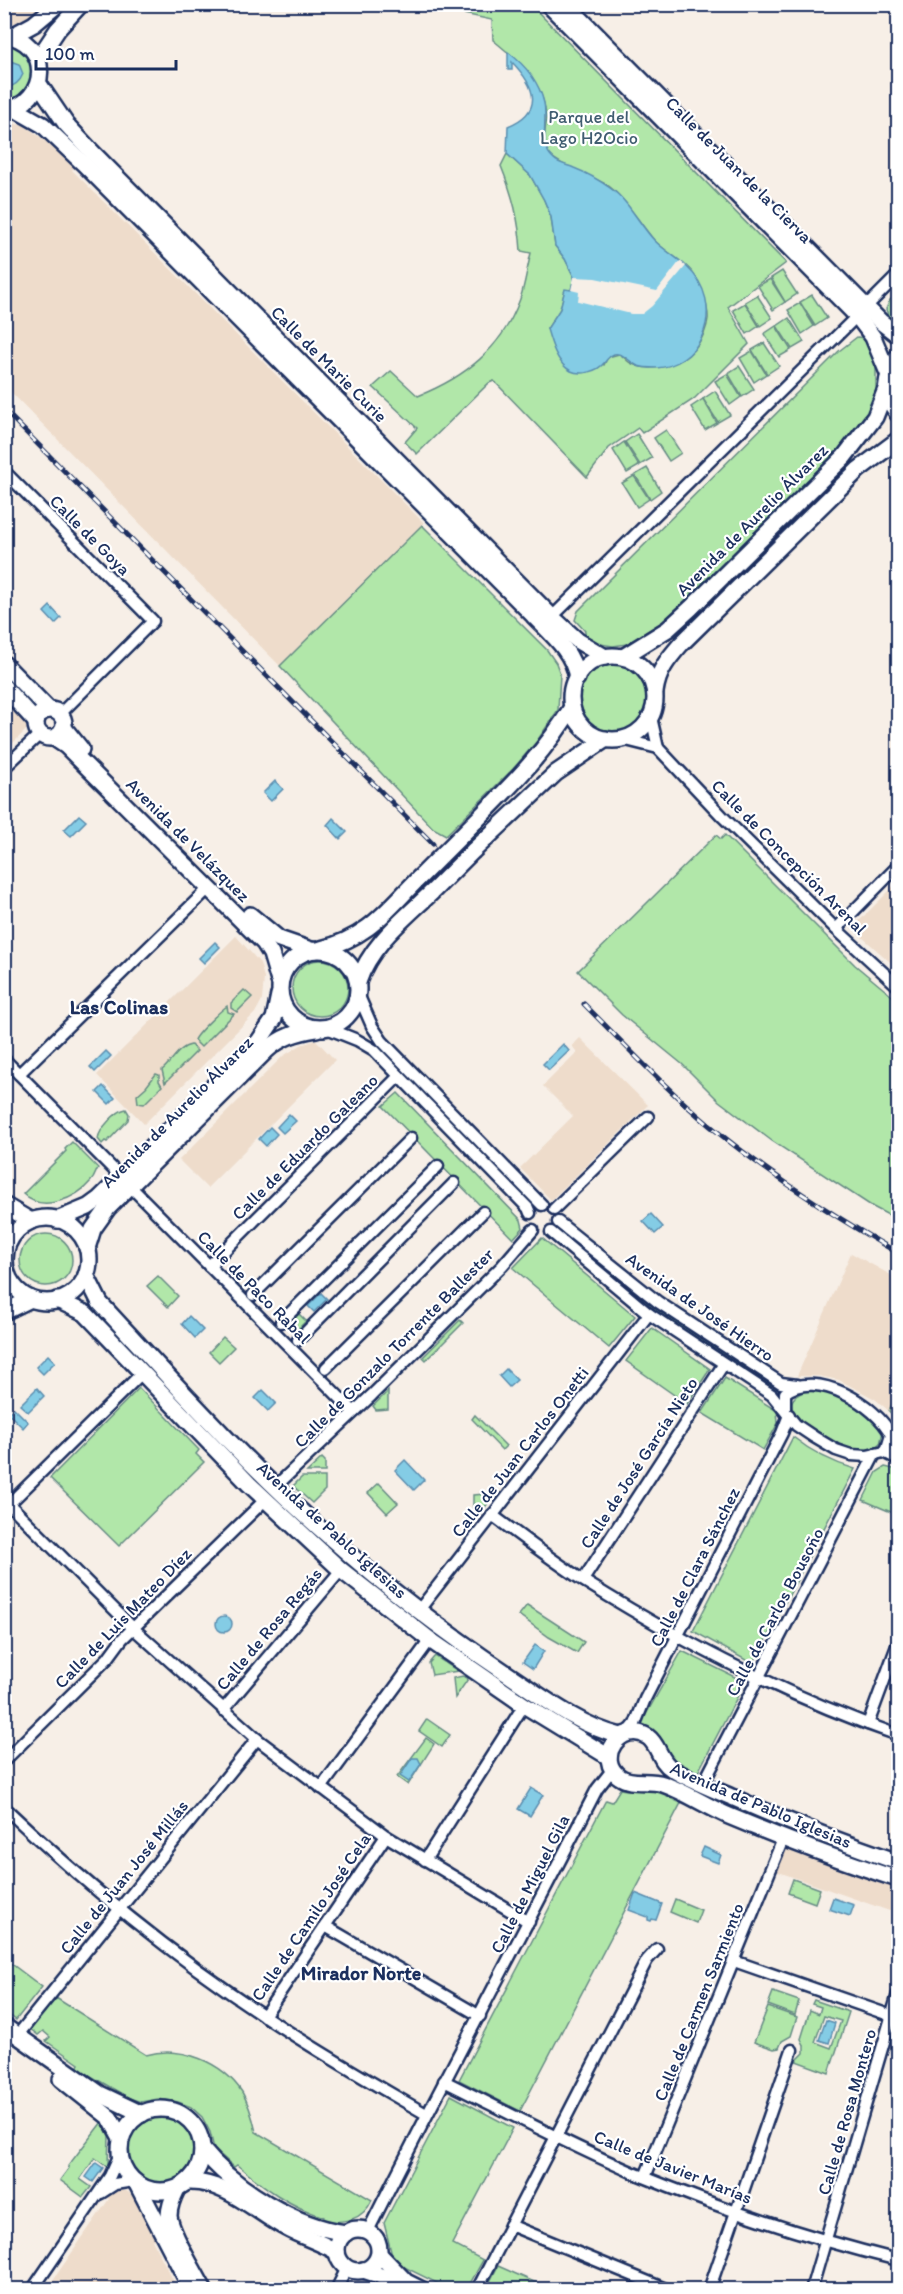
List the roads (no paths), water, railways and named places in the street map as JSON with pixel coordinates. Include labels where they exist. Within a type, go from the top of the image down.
[{"type":"street","points":[[8,35],[34,24],[58,4]]},
{"type":"street","points":[[38,59],[57,31],[81,4]]},
{"type":"street","name":"Calle de Juan de la Cierva","points":[[548,4],[861,312],[898,335]]},
{"type":"street","name":"Calle de Juan de la Cierva","points":[[566,4],[861,312],[888,373]]},
{"type":"street","points":[[8,35],[23,41],[33,50],[40,68],[39,84],[29,99],[10,110]]},
{"type":"street","name":"Calle de Marie Curie","points":[[39,84],[66,124],[92,152],[552,617],[588,648],[605,657]]},
{"type":"street","name":"Calle de Marie Curie","points":[[10,110],[43,125],[76,156],[567,651],[573,660],[577,678]]},
{"type":"street","points":[[552,617],[898,275]]},
{"type":"street","points":[[888,373],[898,356]]},
{"type":"street","name":"Avenida de Aurelio Álvarez","points":[[623,657],[668,629],[844,457],[875,417],[886,389],[888,373]]},
{"type":"street","points":[[886,389],[890,402],[898,414]]},
{"type":"street","name":"Avenida de Aurelio Álvarez","points":[[655,692],[663,665],[681,644],[858,470],[898,440]]},
{"type":"street","name":"Calle de Goya","points":[[4,471],[153,621],[50,724]]},
{"type":"street","points":[[605,657],[623,657],[631,660],[646,671],[655,692],[655,704],[651,717],[643,728],[622,739],[606,740],[595,736],[577,719],[572,707],[572,695],[577,678],[587,666],[605,657]]},
{"type":"street","name":"Avenida de Velázquez","points":[[4,664],[66,746],[264,943],[271,954],[279,988]]},
{"type":"street","name":"Avenida de Velázquez","points":[[4,687],[72,740],[260,925],[283,941],[315,950]]},
{"type":"street","points":[[554,1209],[558,1222],[551,1232],[539,1233],[533,1230],[530,1225],[528,1208],[374,1050],[357,1040],[322,1028],[303,1026],[291,1018],[283,1008],[279,988],[283,970],[300,954],[340,944],[359,935],[375,923],[523,774],[548,744],[572,707]]},
{"type":"street","points":[[622,739],[658,748],[651,717]]},
{"type":"street","points":[[4,768],[50,724]]},
{"type":"street","points":[[322,1028],[345,1019],[352,1010],[363,967],[387,935],[556,773],[606,740]]},
{"type":"street","name":"Calle de Concepción Arenal","points":[[658,748],[723,817],[836,929],[898,986]]},
{"type":"street","points":[[836,929],[898,866]]},
{"type":"street","points":[[19,1074],[209,888]]},
{"type":"street","points":[[315,950],[332,952],[344,958],[353,969],[372,1026],[382,1041],[542,1205],[554,1209]]},
{"type":"street","name":"Avenida de Aurelio Álvarez","points":[[87,1248],[93,1230],[126,1182],[259,1041],[274,1019],[279,988]]},
{"type":"street","name":"Avenida de Aurelio Álvarez","points":[[57,1220],[88,1207],[126,1182],[270,1047],[297,1032],[322,1028]]},
{"type":"street","name":"Calle de Paco Rabal","points":[[4,1059],[354,1412]]},
{"type":"street","name":"Calle de Eduardo Galeano","points":[[209,1266],[399,1076]]},
{"type":"street","points":[[554,1209],[648,1117]]},
{"type":"street","points":[[253,1295],[411,1138]]},
{"type":"street","points":[[281,1322],[438,1166]]},
{"type":"street","points":[[298,1340],[454,1183]]},
{"type":"street","points":[[4,1205],[31,1221]]},
{"type":"street","points":[[530,1213],[542,1205]]},
{"type":"street","points":[[326,1368],[483,1212]]},
{"type":"street","points":[[49,1218],[57,1220],[76,1230],[87,1248],[86,1275],[69,1295],[57,1300],[31,1299],[17,1290],[6,1276],[6,1239],[31,1221],[49,1218]]},
{"type":"street","name":"Avenida de José Hierro","points":[[558,1222],[670,1311],[781,1383],[840,1391],[866,1405],[878,1415],[895,1437]]},
{"type":"street","name":"Calle de Gonzalo Torrente Ballester","points":[[276,1486],[502,1266],[533,1230]]},
{"type":"street","name":"Avenida de José Hierro","points":[[551,1232],[649,1314],[723,1365],[772,1395],[796,1425],[836,1450],[851,1455],[867,1456],[879,1453]]},
{"type":"street","name":"Avenida de Pablo Iglesias","points":[[86,1275],[100,1303],[276,1486],[332,1540],[419,1610],[533,1691],[597,1729],[624,1735],[641,1734],[648,1737],[658,1754],[671,1769],[788,1822],[898,1862]]},
{"type":"street","points":[[4,1312],[31,1299]]},
{"type":"street","name":"Avenida de Pablo Iglesias","points":[[57,1300],[85,1313],[265,1500],[341,1570],[430,1640],[611,1763],[621,1779],[663,1784],[724,1814],[783,1839],[898,1879]]},
{"type":"street","name":"Calle de Juan Carlos Onetti","points":[[419,1610],[649,1314]]},
{"type":"street","name":"Calle de José García Nieto","points":[[583,1580],[723,1365]]},
{"type":"street","points":[[142,1373],[7,1502],[133,1628],[257,1739],[386,1836],[529,1922]]},
{"type":"street","name":"Calle de Clara Sánchez","points":[[624,1735],[635,1724],[645,1699],[782,1433],[787,1412],[785,1394],[791,1388],[801,1386]]},
{"type":"street","name":"Calle de Carlos Bousoño","points":[[703,1784],[879,1453],[887,1448],[895,1437]]},
{"type":"street","points":[[879,1453],[898,1459]]},
{"type":"street","name":"Calle de Luis Mateo Díez","points":[[4,1761],[108,1658],[133,1628],[265,1500]]},
{"type":"street","points":[[492,1515],[583,1580],[678,1637],[759,1678],[898,1735]]},
{"type":"street","name":"Calle de Rosa Regás","points":[[223,1710],[341,1570]]},
{"type":"street","points":[[321,1788],[430,1640]]},
{"type":"street","points":[[868,1724],[898,1643]]},
{"type":"street","points":[[425,1860],[524,1705]]},
{"type":"street","points":[[611,1763],[612,1745],[624,1735]]},
{"type":"street","name":"Calle de Juan José Millás","points":[[11,2037],[119,1909],[257,1739]]},
{"type":"street","name":"Avenida de Pablo Iglesias","points":[[642,1780],[656,1768],[658,1754]]},
{"type":"street","name":"Calle de Miguel Gila","points":[[368,2232],[426,2114],[480,2016],[611,1763]]},
{"type":"street","points":[[4,1807],[119,1909],[207,1977],[329,2057],[426,2114]]},
{"type":"street","name":"Calle de Camilo José Cela","points":[[264,2016],[386,1836]]},
{"type":"street","name":"Calle de Carmen Sarmiento","points":[[645,2177],[783,1839]]},
{"type":"street","points":[[325,1926],[480,2016]]},
{"type":"street","points":[[477,2289],[646,1960],[657,1949]]},
{"type":"street","points":[[734,1961],[892,2016]]},
{"type":"street","name":"Calle de Rosa Montero","points":[[811,2289],[898,1994]]},
{"type":"street","points":[[4,2026],[11,2037],[110,2118],[121,2138]]},
{"type":"street","points":[[11,2037],[100,2094],[142,2114]]},
{"type":"street","points":[[709,2289],[792,2050]]},
{"type":"street","name":"Calle de Javier Marías","points":[[444,2081],[555,2137],[645,2177],[736,2211],[898,2260]]},
{"type":"street","points":[[192,2289],[135,2183],[124,2170],[120,2154],[121,2138],[133,2120],[153,2110],[165,2109],[187,2118],[195,2126],[200,2137],[202,2149],[198,2169],[172,2199],[169,2217],[204,2289]]},
{"type":"street","points":[[202,2149],[232,2178],[294,2219],[316,2228],[346,2233],[361,2229],[368,2232],[377,2241],[379,2254],[406,2282],[422,2289]]},
{"type":"street","points":[[32,2289],[96,2197],[120,2154]]},
{"type":"street","points":[[96,2197],[115,2184],[135,2183],[148,2190],[161,2192],[183,2185],[207,2182],[223,2189],[288,2229],[337,2252]]},
{"type":"street","points":[[510,2225],[668,2289]]},
{"type":"street","points":[[346,2233],[341,2238],[337,2252],[342,2264],[347,2268],[381,2276],[401,2289]]},
{"type":"street","points":[[363,2270],[370,2267],[379,2254]]},
{"type":"street","points":[[336,2289],[347,2268]]},
{"type":"water","points":[[508,52],[530,74],[542,95],[545,110],[545,140],[549,154],[558,162],[588,174],[617,193],[654,240],[693,273],[703,289],[707,308],[705,327],[699,343],[684,359],[663,367],[644,368],[614,354],[598,368],[580,373],[566,368],[558,358],[547,329],[560,309],[565,289],[571,290],[574,277],[555,246],[551,217],[544,200],[530,175],[507,154],[508,126],[520,120],[527,113],[532,105],[533,97],[526,80],[512,62],[512,70],[508,70]]},
{"type":"water","points":[[5,59],[19,64],[23,74],[16,84],[5,88]]},
{"type":"water","points":[[50,606],[61,618],[55,624],[44,612]]},
{"type":"water","points":[[275,781],[283,789],[271,801],[263,793]]},
{"type":"water","points":[[79,815],[86,821],[71,836],[64,830]]},
{"type":"water","points":[[333,818],[347,832],[340,839],[327,825]]},
{"type":"water","points":[[215,942],[220,947],[204,963],[199,958]]},
{"type":"water","points":[[563,1044],[569,1051],[549,1070],[543,1064]]},
{"type":"water","points":[[106,1051],[111,1056],[95,1072],[90,1067]]},
{"type":"water","points":[[103,1086],[115,1098],[109,1104],[97,1092]]},
{"type":"water","points":[[289,1114],[296,1121],[283,1133],[277,1127]]},
{"type":"water","points":[[270,1127],[277,1134],[266,1146],[259,1139]]},
{"type":"water","points":[[651,1214],[663,1227],[655,1234],[643,1221]]},
{"type":"water","points":[[321,1293],[327,1299],[314,1312],[308,1306]]},
{"type":"water","points":[[189,1316],[203,1330],[195,1338],[182,1324]]},
{"type":"water","points":[[48,1355],[55,1362],[43,1374],[36,1367]]},
{"type":"water","points":[[506,1369],[517,1380],[509,1387],[499,1376]]},
{"type":"water","points":[[37,1388],[44,1396],[28,1412],[20,1405]]},
{"type":"water","points":[[263,1390],[276,1403],[268,1411],[255,1398]]},
{"type":"water","points":[[14,1408],[28,1422],[23,1428],[8,1413]]},
{"type":"water","points":[[405,1460],[424,1480],[414,1490],[395,1470]]},
{"type":"water","points":[[224,1616],[232,1624],[224,1632],[216,1624]]},
{"type":"water","points":[[535,1645],[544,1651],[533,1669],[523,1662]]},
{"type":"water","points":[[412,1758],[418,1758],[421,1764],[409,1782],[400,1776]]},
{"type":"water","points":[[531,1788],[543,1795],[530,1816],[518,1809]]},
{"type":"water","points":[[704,1847],[721,1855],[718,1863],[700,1856]]},
{"type":"water","points":[[635,1893],[662,1904],[656,1920],[648,1920],[648,1917],[629,1910]]},
{"type":"water","points":[[833,1898],[854,1905],[850,1916],[829,1909]]},
{"type":"water","points":[[826,2020],[835,2023],[829,2043],[819,2040]]},
{"type":"water","points":[[96,2163],[103,2168],[93,2182],[86,2177]]},
{"type":"railway","points":[[4,410],[433,844]]},
{"type":"railway","points":[[584,1004],[645,1066],[731,1143],[801,1193],[898,1253]]},
{"type":"district","name":"Las Colinas","points":[[119,1007]]},
{"type":"district","name":"Mirador Norte","points":[[361,1973]]},
{"type":"park label","name":"Parque del Lago H2Ocio","points":[[589,127]]}]
